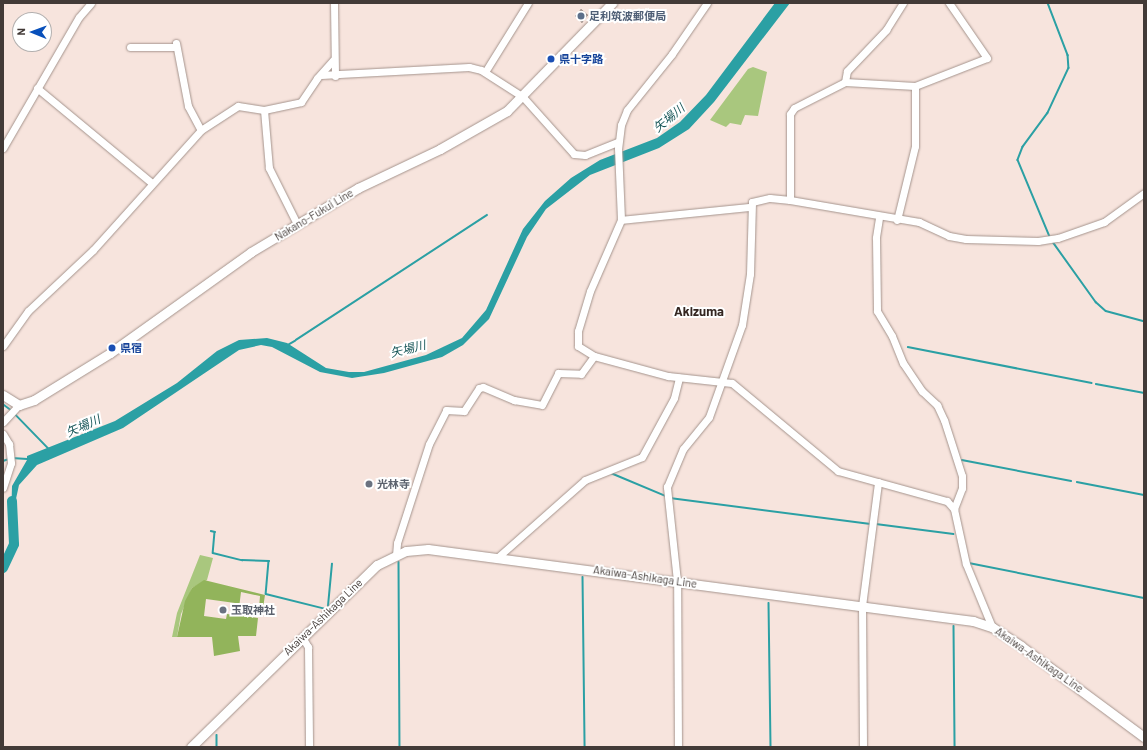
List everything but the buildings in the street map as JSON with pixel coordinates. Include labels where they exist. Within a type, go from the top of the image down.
[{"type":"main road","name":"Nakano-Fukui Line","points":[[19,405],[34,400],[110,354],[250,252],[358,188],[492,120],[523,97],[612,3]]},
{"type":"main road","points":[[3,395],[19,405]]},
{"type":"main road","name":"Akaiwa-Ashikaga Line","points":[[191,747],[377,565],[396,555],[428,549],[498,557],[960,619],[992,627],[1038,658],[1142,736]]},
{"type":"street","points":[[3,148],[37,88],[91,3]]},
{"type":"street","points":[[334,3],[333,60],[335,76]]},
{"type":"street","points":[[485,72],[528,3]]},
{"type":"street","points":[[707,3],[672,54],[627,110],[618,142],[621,220],[590,291],[578,331],[578,346],[594,356],[679,378],[723,380],[750,396],[831,467],[878,482],[938,497],[954,509]]},
{"type":"street","points":[[845,82],[847,71],[886,30],[903,3]]},
{"type":"street","points":[[790,200],[790,112],[845,82],[915,86],[987,58],[949,3]]},
{"type":"street","points":[[130,47],[176,45],[188,106],[201,130]]},
{"type":"street","points":[[3,346],[28,311],[93,250],[201,130],[238,106],[264,110],[301,102],[333,60]]},
{"type":"street","points":[[321,75],[335,76],[436,66],[469,67],[485,72],[523,97],[574,154],[585,155],[618,142]]},
{"type":"street","points":[[897,220],[915,146],[915,86]]},
{"type":"street","points":[[37,88],[152,183]]},
{"type":"street","points":[[264,110],[269,168],[297,224]]},
{"type":"street","points":[[678,747],[677,581],[667,487],[683,449],[709,417],[723,380],[748,297],[750,207],[752,202],[757,200],[790,200],[879,218],[920,222],[949,236],[966,239],[1048,240],[1056,239],[1104,222],[1144,193]]},
{"type":"street","points":[[621,220],[750,207]]},
{"type":"street","points":[[879,218],[876,238],[876,311],[892,336],[903,363],[922,390],[937,405],[944,420],[962,476],[962,488],[954,509],[966,564],[992,627]]},
{"type":"street","points":[[396,555],[397,543],[429,444],[446,410],[464,411],[479,388],[483,387],[514,400],[542,405],[558,373],[581,374],[594,356]]},
{"type":"street","points":[[498,557],[585,480],[642,457],[674,398],[679,378]]},
{"type":"street","points":[[3,422],[19,405]]},
{"type":"street","points":[[3,434],[11,454],[12,463],[3,488]]},
{"type":"street","points":[[863,747],[862,606],[878,482]]},
{"type":"street","points":[[302,637],[308,647],[309,747]]},
{"type":"green space","points":[[753,67],[767,72],[758,116],[745,115],[741,125],[730,123],[726,127],[710,120],[748,69]]},
{"type":"green space","points":[[200,555],[213,558],[207,580],[192,588],[181,614],[177,637],[172,637],[177,613]]},
{"type":"green space","name":"玉取神社","points":[[204,580],[265,595],[263,608],[259,608],[260,596],[241,592],[239,608],[235,607],[235,603],[206,599],[204,616],[226,619],[227,614],[258,618],[256,636],[238,636],[240,651],[214,656],[212,637],[177,637],[185,601],[192,588]]},
{"type":"water","points":[[775,3],[790,3],[714,102],[689,129],[659,148],[590,175],[546,209],[527,237],[489,319],[463,345],[442,357],[384,373],[352,378],[320,372],[272,347],[261,345],[239,350],[123,428],[37,465],[19,485],[11,522],[12,486],[27,460],[27,456],[115,421],[177,383],[217,351],[239,340],[267,338],[287,343],[326,368],[349,372],[364,372],[426,355],[462,338],[486,310],[523,229],[545,201],[571,178],[600,160],[657,138],[680,122],[706,95]]},
{"type":"waterway","points":[[1048,3],[1068,55],[1069,68],[1048,113],[1023,147],[1018,160],[1050,237]]},
{"type":"waterway","points":[[296,340],[487,215]]},
{"type":"waterway","points":[[1053,242],[1096,302],[1106,311],[1144,321]]},
{"type":"waterway","points":[[288,345],[295,341]]},
{"type":"waterway","points":[[908,347],[1092,383]]},
{"type":"waterway","points":[[1096,384],[1144,393]]},
{"type":"waterway","points":[[3,404],[11,410]]},
{"type":"waterway","points":[[15,414],[49,449]]},
{"type":"waterway","points":[[12,458],[27,459]]},
{"type":"waterway","points":[[3,461],[9,459]]},
{"type":"waterway","points":[[962,460],[1071,481]]},
{"type":"waterway","points":[[611,473],[666,496]]},
{"type":"waterway","points":[[1077,482],[1144,495]]},
{"type":"waterway","points":[[670,498],[870,524]]},
{"type":"waterway","name":"矢場川","points":[[3,568],[14,544],[12,501]]},
{"type":"waterway","points":[[876,524],[953,534]]},
{"type":"waterway","points":[[211,531],[215,532],[213,553],[242,560],[269,561],[266,594],[326,609]]},
{"type":"waterway","points":[[399,562],[400,747]]},
{"type":"waterway","points":[[969,563],[1144,598]]},
{"type":"waterway","points":[[328,606],[332,564]]},
{"type":"waterway","points":[[583,577],[585,747]]},
{"type":"waterway","points":[[769,603],[771,747]]},
{"type":"waterway","points":[[954,626],[955,747]]},
{"type":"waterway","points":[[217,735],[217,747]]},
{"type":"place","name":"足利筑波郵便局","points":[[581,16]]},
{"type":"place","name":"県十字路","points":[[551,59]]},
{"type":"place","name":"県宿","points":[[112,348]]},
{"type":"place","name":"光林寺","points":[[369,484]]},
{"type":"place","name":"玉取神社","points":[[223,610]]},
{"type":"district","name":"Akizuma","points":[[699,311]]}]
